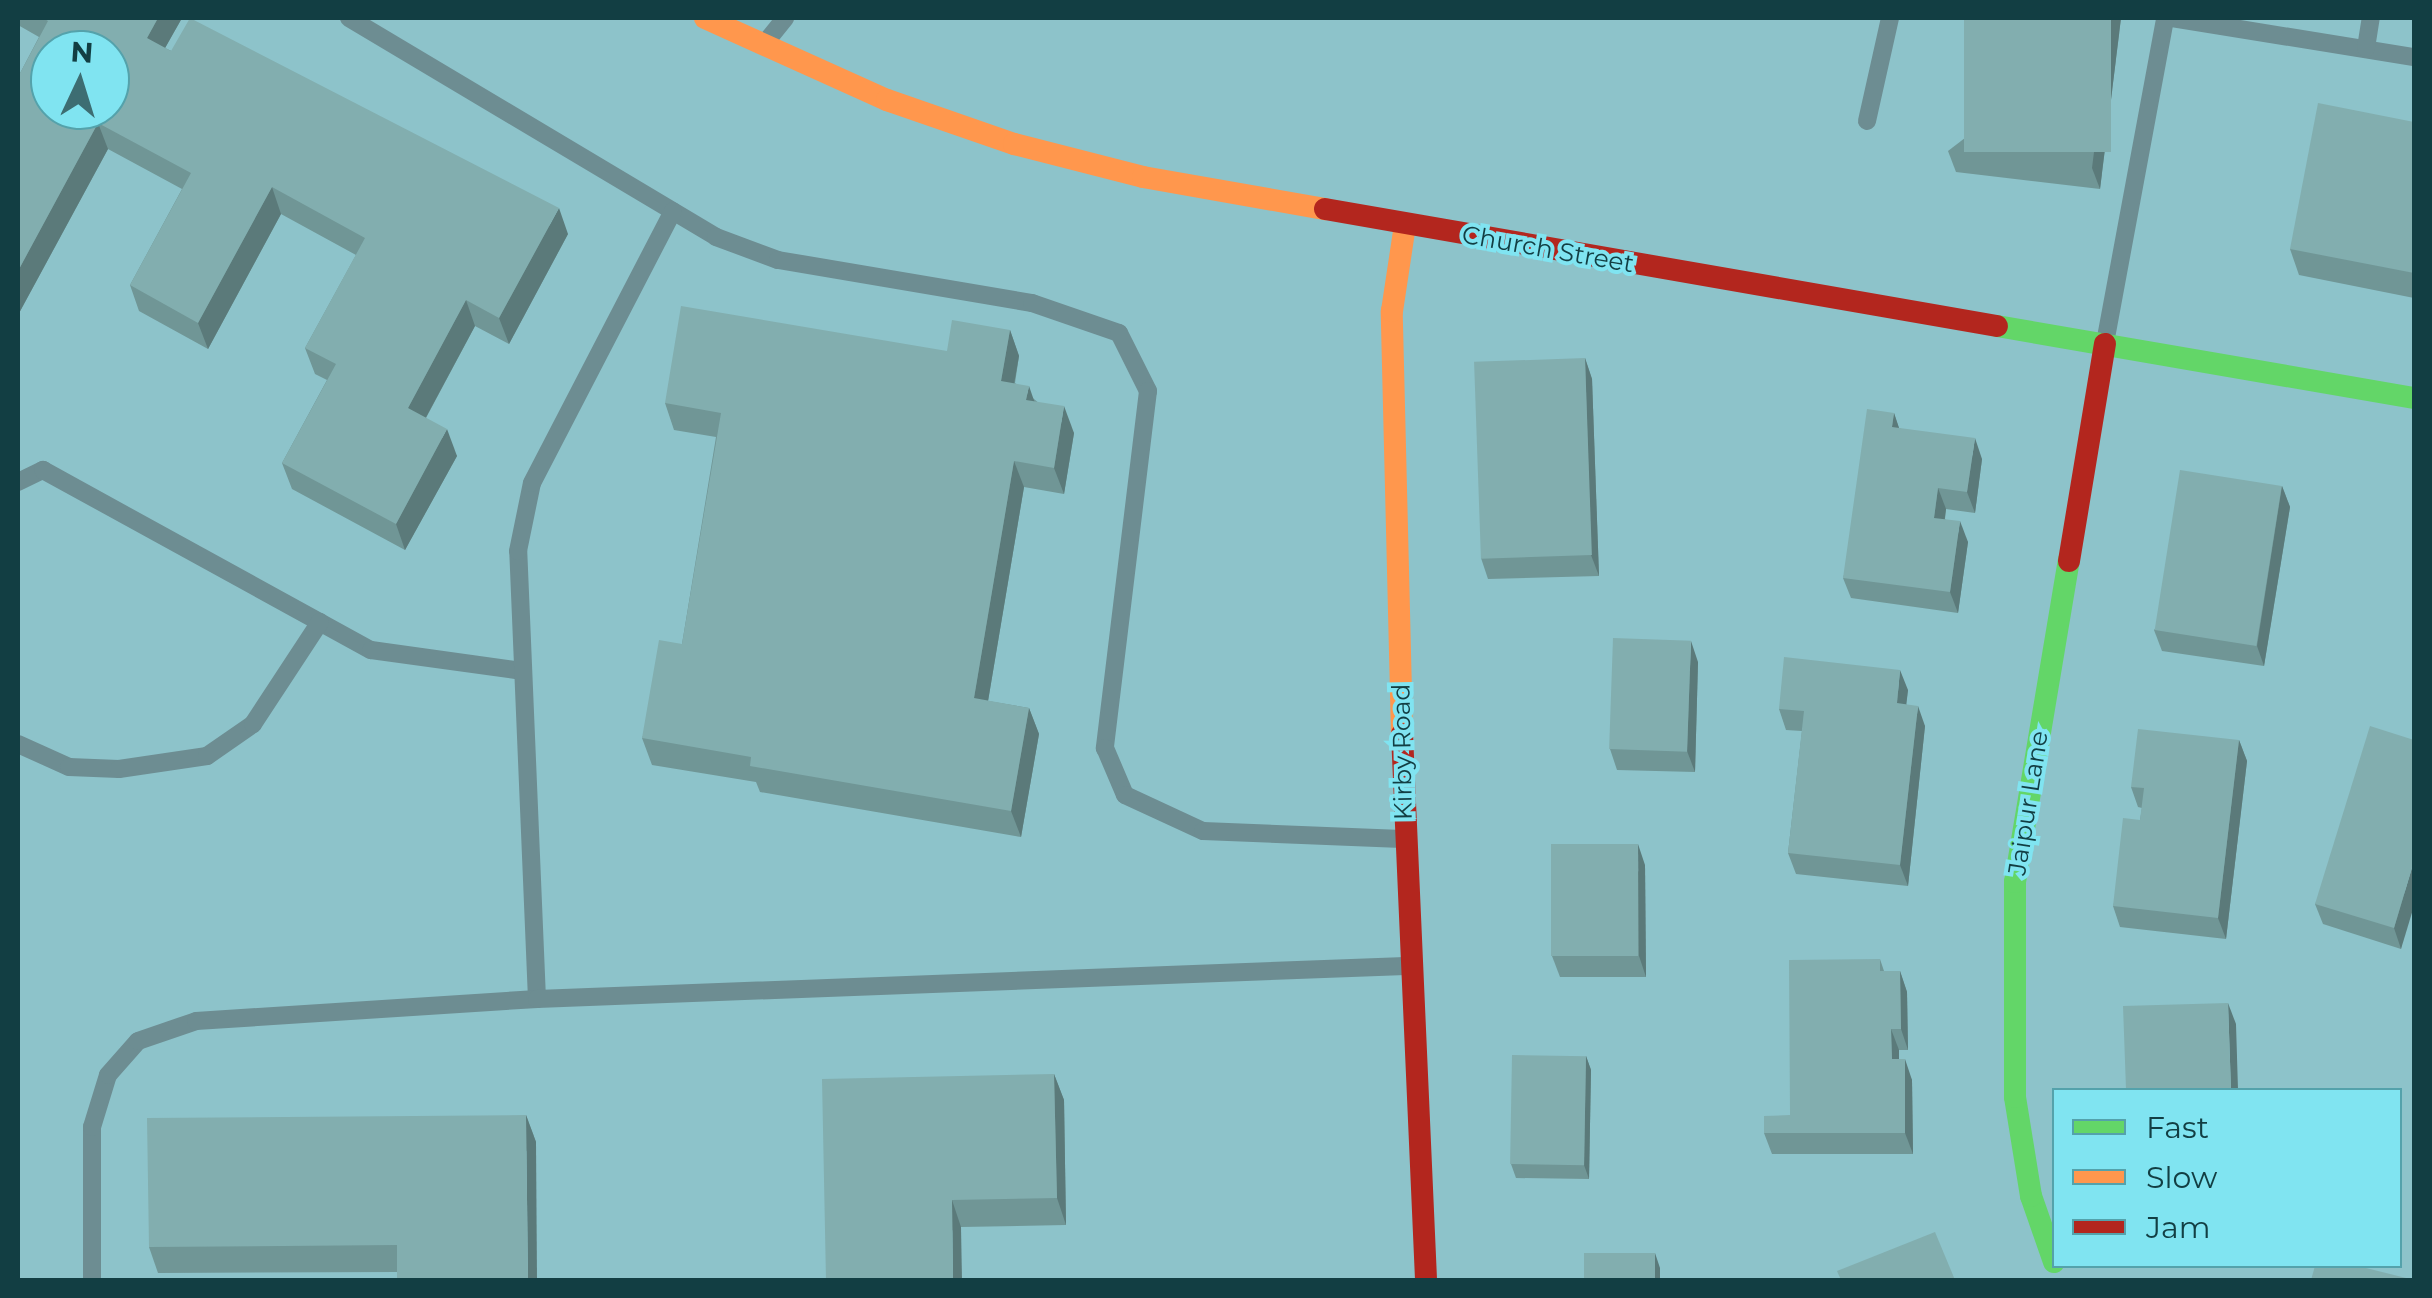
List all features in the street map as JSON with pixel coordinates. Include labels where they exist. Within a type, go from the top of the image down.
[{"type":"street","name":"Church Street","points":[[705,18],[762,48],[1014,144],[1143,178],[2414,398]]},
{"type":"street","name":"Kirby Road","points":[[1405,225],[1392,311],[1404,839],[1426,1280]]},
{"type":"street","name":"Jaipur Lane","points":[[2052,1256],[2030,1196],[2014,1097],[2015,882],[2105,344]]},
{"type":"lane","points":[[349,18],[716,237],[778,260],[1032,303],[1118,333],[1148,392],[1105,748],[1124,795],[1203,831],[1404,839]]},
{"type":"lane","points":[[762,48],[785,18]]},
{"type":"lane","points":[[1867,121],[1890,18]]},
{"type":"lane","points":[[2105,344],[2168,18],[2243,24],[2414,57]]},
{"type":"lane","points":[[2366,48],[2371,18]]},
{"type":"lane","points":[[538,1000],[518,551],[532,483],[672,211]]},
{"type":"lane","points":[[18,482],[43,470],[371,650],[523,670]]},
{"type":"lane","points":[[18,744],[69,767],[119,769],[206,756],[253,724],[320,622]]},
{"type":"lane","points":[[92,1280],[92,1128],[108,1075],[138,1040],[196,1020],[538,1000],[1410,966]]},
{"type":"building","points":[[43,18],[158,18],[147,38],[171,51],[190,18],[559,208],[499,318],[466,300],[408,408],[447,429],[396,524],[282,463],[336,364],[305,348],[365,238],[272,187],[198,323],[130,285],[191,173],[111,130],[130,130],[130,30],[43,30],[48,21]]},
{"type":"building","points":[[1964,18],[2111,18],[2111,152],[1964,152]]},
{"type":"building","points":[[30,55],[30,130],[94,130],[18,271],[18,77]]},
{"type":"building","points":[[2318,103],[2414,122],[2414,273],[2290,249]]},
{"type":"building","points":[[681,306],[947,351],[952,320],[1010,330],[1001,381],[1029,386],[1026,400],[1064,406],[1054,468],[1014,461],[974,698],[1029,708],[1011,811],[750,766],[751,757],[642,738],[659,640],[682,644],[721,413],[665,403]]},
{"type":"building","points":[[1585,358],[1592,555],[1481,559],[1474,362]]},
{"type":"building","points":[[1867,409],[1894,413],[1892,427],[1975,438],[1967,492],[1938,488],[1934,518],[1960,521],[1950,592],[1843,578]]},
{"type":"building","points":[[2180,470],[2282,486],[2256,646],[2155,630]]},
{"type":"building","points":[[1613,638],[1691,641],[1687,752],[1609,749]]},
{"type":"building","points":[[1784,657],[1900,670],[1897,703],[1918,706],[1900,865],[1788,853],[1804,711],[1779,709]]},
{"type":"building","points":[[2370,726],[2414,740],[2414,861],[2394,928],[2315,904]]},
{"type":"building","points":[[2138,729],[2239,740],[2218,918],[2113,906],[2123,818],[2140,820],[2144,788],[2131,787]]},
{"type":"building","points":[[1551,844],[1638,844],[1638,956],[1551,956]]},
{"type":"building","points":[[1880,959],[1880,971],[1900,971],[1901,1029],[1891,1029],[1892,1059],[1905,1059],[1905,1133],[1764,1133],[1764,1116],[1790,1115],[1789,960]]},
{"type":"building","points":[[2228,1003],[2231,1088],[2126,1088],[2123,1006]]},
{"type":"building","points":[[1512,1055],[1586,1056],[1584,1165],[1510,1164]]},
{"type":"building","points":[[1054,1074],[1057,1198],[952,1200],[953,1280],[826,1280],[822,1079]]},
{"type":"building","points":[[526,1115],[528,1280],[397,1280],[397,1245],[149,1247],[147,1118]]},
{"type":"building","points":[[1935,1232],[1955,1280],[1841,1280],[1837,1271]]},
{"type":"building","points":[[1584,1253],[1655,1253],[1655,1280],[1584,1280]]},
{"type":"building","points":[[2314,1268],[2366,1268],[2414,1280],[2311,1280]]},
{"type":"traffic: fast","points":[[1997,326],[2414,398]]},
{"type":"traffic: fast","points":[[2052,1256],[2031,1196],[2015,1097],[2015,882],[2069,561]]},
{"type":"traffic: slow","points":[[705,18],[887,100],[1014,144],[1143,177],[1325,209]]},
{"type":"traffic: slow","points":[[1402,734],[1392,311],[1405,225]]},
{"type":"traffic: jam","points":[[1325,209],[1997,326]]},
{"type":"traffic: jam","points":[[2069,561],[2105,344]]},
{"type":"traffic: jam","points":[[1402,734],[1426,1280]]}]
